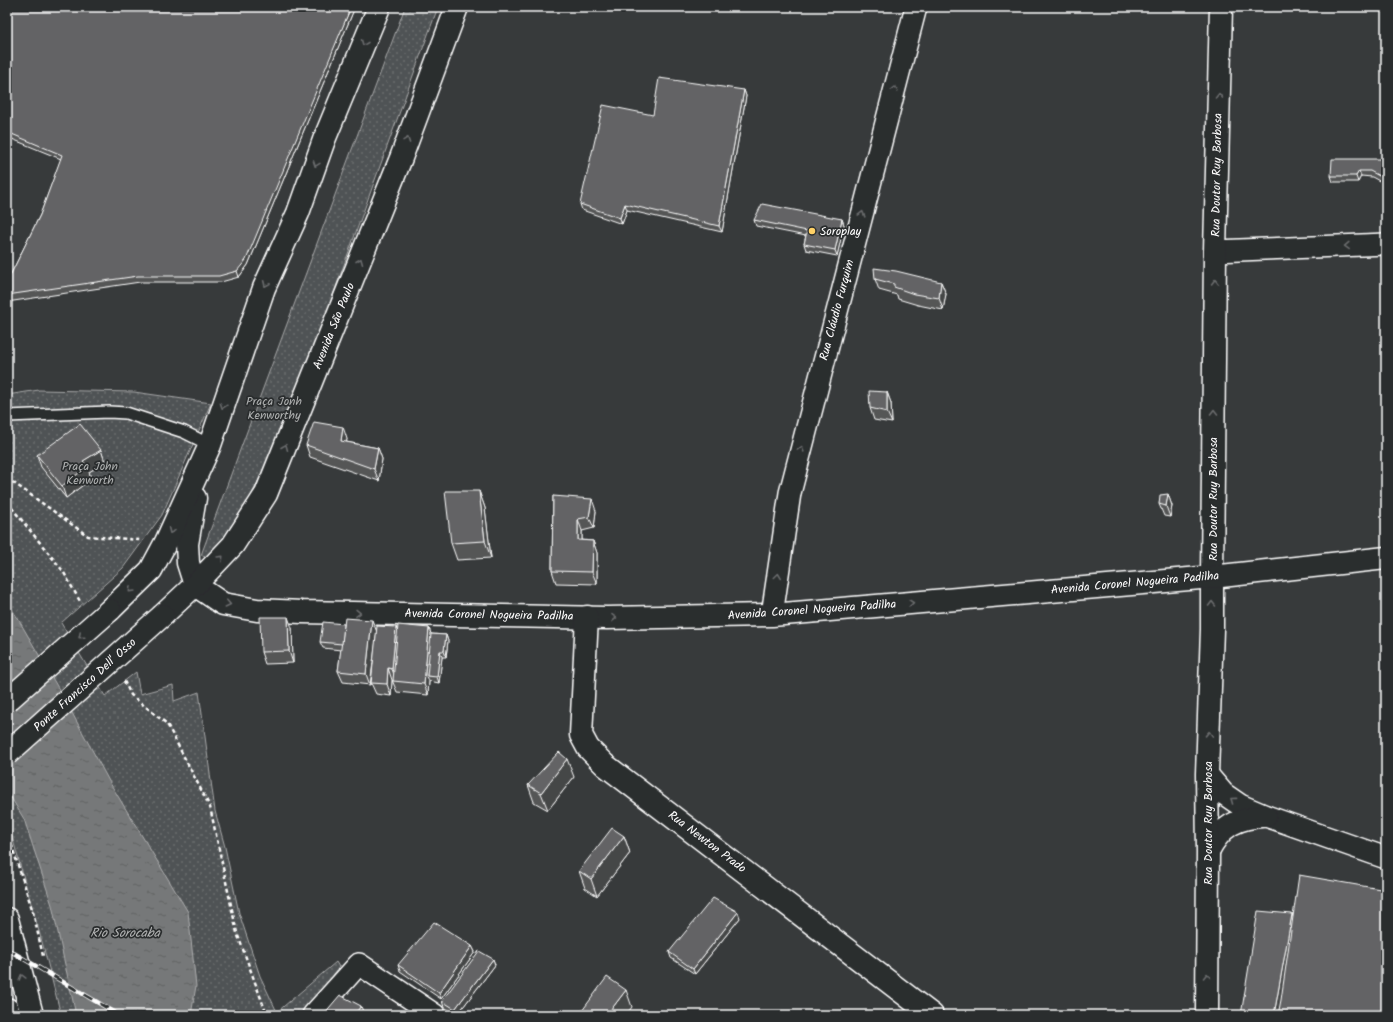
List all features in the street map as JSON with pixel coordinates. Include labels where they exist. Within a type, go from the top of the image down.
[{"type":"main road","points":[[195,586],[188,563],[187,544],[194,505],[210,445],[264,288],[298,213],[324,140],[379,7]]},
{"type":"main road","name":"Avenida São Paulo","points":[[163,615],[195,586],[233,546],[266,494],[401,158],[457,7]]},
{"type":"main road","name":"Rua Doutor Ruy Barbosa","points":[[1207,1015],[1208,774],[1212,629],[1215,251],[1221,7]]},
{"type":"main road","points":[[7,701],[110,610],[151,570],[166,542],[210,445]]},
{"type":"main road","name":"Avenida Coronel Nogueira Padilha","points":[[195,586],[223,604],[257,610],[587,617],[772,615],[1212,577],[1386,558]]},
{"type":"main road","name":"Ponte Francisco Dell' Osso","points":[[7,754],[163,615]]},
{"type":"main road","name":"Rua Newton Prado","points":[[587,617],[582,735],[588,748],[605,765],[932,1015]]},
{"type":"main road","points":[[7,920],[32,1015]]},
{"type":"main road","points":[[7,1009],[9,1015]]},
{"type":"street","name":"Rua Cláudio Furquim","points":[[772,615],[790,493],[916,7]]},
{"type":"street","points":[[1215,251],[1386,244]]},
{"type":"street","points":[[1208,774],[1224,794],[1240,805],[1266,816],[1386,858]]},
{"type":"street","points":[[1208,852],[1215,838],[1226,827],[1237,821],[1252,817],[1266,816]]},
{"type":"street","points":[[313,1015],[359,964],[436,1015]]},
{"type":"lane","points":[[7,416],[109,412],[126,413],[184,432],[210,445]]},
{"type":"path","points":[[7,478],[88,536],[166,542]]},
{"type":"path","points":[[7,502],[63,571],[82,606]]},
{"type":"path","points":[[120,675],[131,695],[167,724],[210,807],[237,933],[267,1015]]},
{"type":"green space","name":"Praça Jonh Kenworthy","points":[[405,7],[438,7],[286,424],[247,504],[209,559],[201,555]]},
{"type":"green space","name":"Praça John Kenworth","points":[[39,390],[134,392],[211,403],[162,515],[123,568],[61,623],[105,696],[136,672],[140,694],[173,685],[174,701],[199,692],[215,811],[225,847],[239,913],[260,976],[277,1012],[336,962],[339,967],[303,1015],[61,1015],[7,819],[7,395]]},
{"type":"water","name":"Rio Sorocaba","points":[[7,602],[65,700],[110,783],[188,912],[196,986],[191,1015],[76,1015],[52,905],[24,819],[7,791]]},
{"type":"building","points":[[7,7],[351,7],[246,260],[237,271],[219,276],[138,276],[7,295],[7,282],[40,215],[62,155],[7,132]]},
{"type":"building","points":[[659,78],[744,90],[719,226],[625,204],[620,218],[580,204],[603,105],[653,115]]},
{"type":"building","points":[[1332,159],[1381,159],[1381,177],[1370,171],[1359,171],[1356,176],[1331,176]]},
{"type":"building","name":"Soroplay","points":[[762,204],[842,219],[835,250],[804,244],[807,231],[754,220]]},
{"type":"building","points":[[874,268],[896,271],[941,282],[939,298],[914,294],[894,287],[894,284],[875,279]]},
{"type":"building","points":[[869,391],[887,392],[887,412],[870,408]]},
{"type":"building","points":[[314,422],[343,427],[341,441],[378,448],[374,469],[306,445]]},
{"type":"building","points":[[80,424],[101,450],[83,461],[87,467],[62,486],[37,455]]},
{"type":"building","points":[[445,491],[479,491],[485,541],[451,543]]},
{"type":"building","points":[[1168,494],[1166,506],[1159,504],[1160,495]]},
{"type":"building","points":[[553,496],[592,499],[589,517],[578,519],[578,540],[593,541],[592,572],[552,571]]},
{"type":"building","points":[[260,617],[288,617],[289,651],[261,652]]},
{"type":"building","points":[[345,618],[372,620],[366,674],[338,671]]},
{"type":"building","points":[[323,622],[344,624],[342,644],[320,642]]},
{"type":"building","points":[[398,625],[429,628],[424,684],[393,681]]},
{"type":"building","points":[[377,626],[396,627],[392,669],[388,668],[387,684],[371,683]]},
{"type":"building","points":[[431,634],[446,635],[444,651],[440,651],[437,677],[427,676]]},
{"type":"building","points":[[559,752],[567,759],[541,793],[528,785]]},
{"type":"building","points":[[612,828],[624,836],[591,879],[579,871]]},
{"type":"building","points":[[1299,875],[1386,890],[1385,1015],[1278,1015]]},
{"type":"building","points":[[713,898],[738,912],[693,969],[669,952]]},
{"type":"building","points":[[1258,911],[1292,914],[1274,1015],[1241,1015]]},
{"type":"building","points":[[434,922],[472,946],[439,993],[398,965]]},
{"type":"building","points":[[479,951],[493,959],[455,1009],[442,1001]]},
{"type":"building","points":[[607,977],[626,990],[607,1015],[579,1015]]},
{"type":"building","points":[[340,995],[361,1006],[354,1015],[323,1015]]},
{"type":"railway","points":[[7,949],[119,1015]]},
{"type":"place","name":"Soroplay","points":[[812,231]]}]
